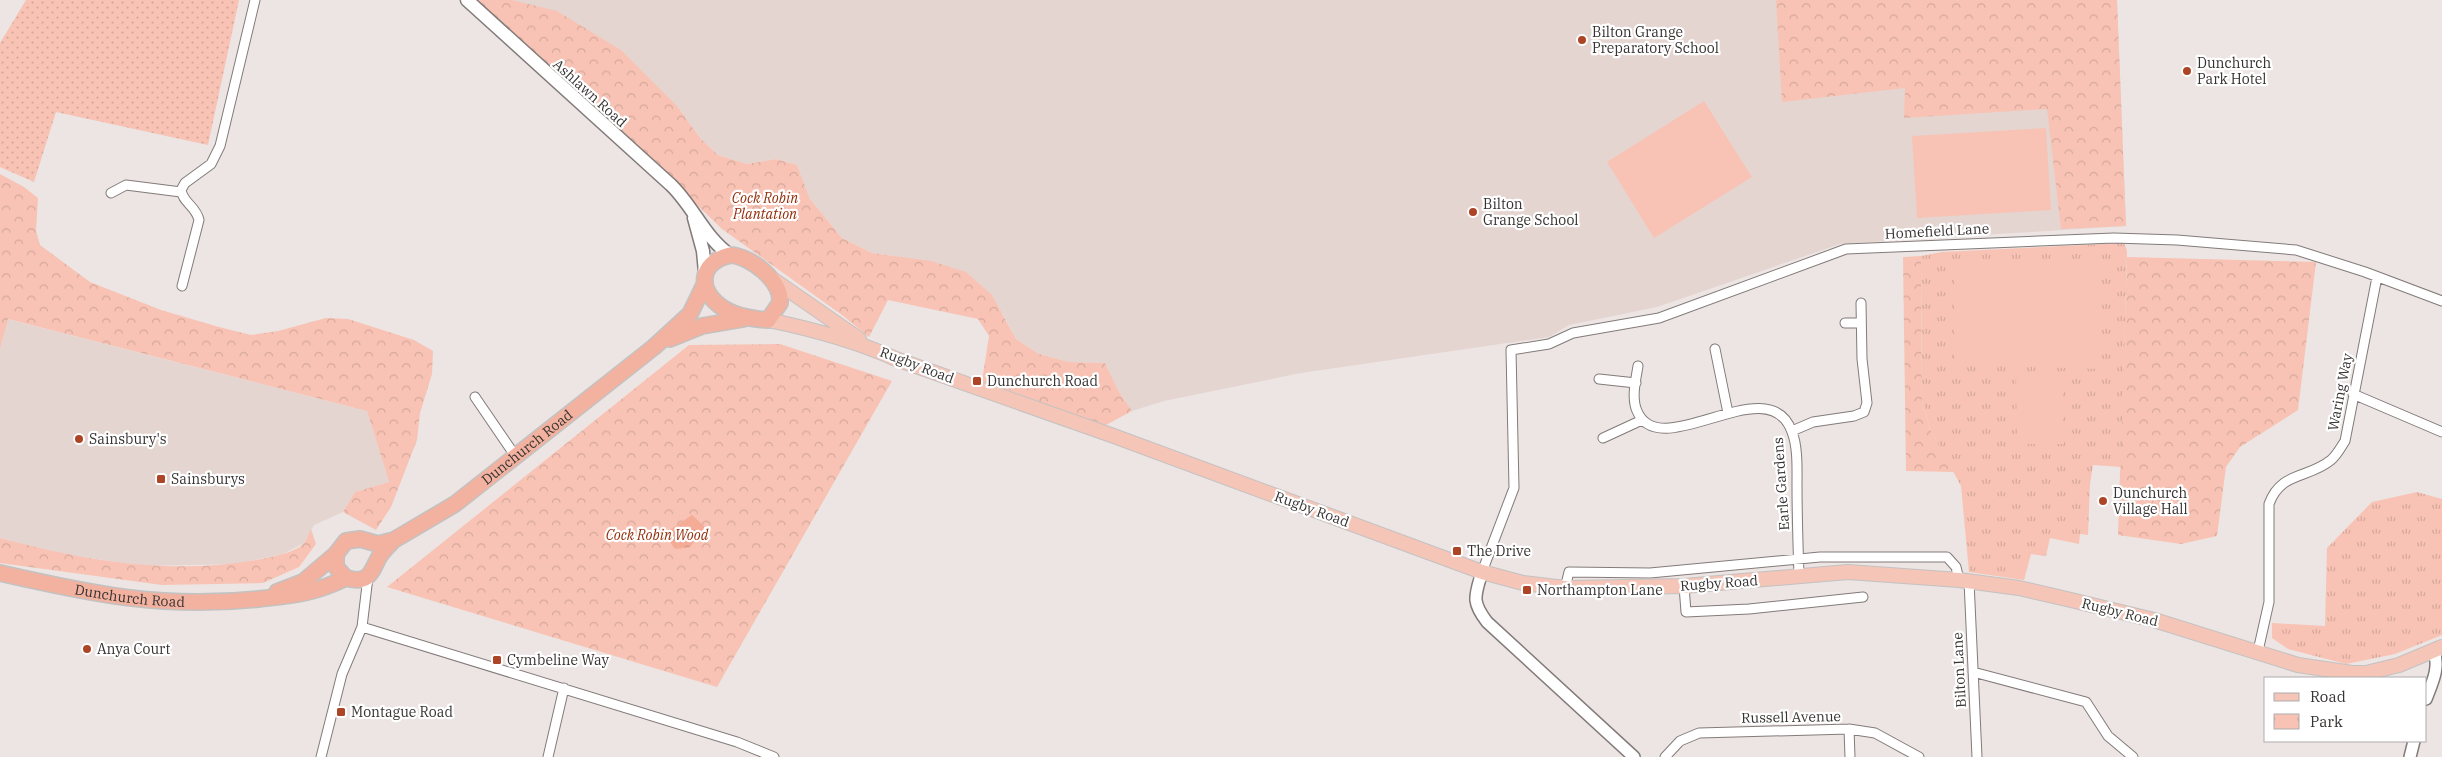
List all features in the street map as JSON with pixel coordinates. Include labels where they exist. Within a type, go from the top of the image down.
[{"type":"highway","points":[[730,255],[742,258],[771,278],[778,288],[780,303],[768,320],[750,318],[725,309],[716,303],[710,295],[705,277],[714,261],[730,255]]},
{"type":"highway","name":"Dunchurch Road","points":[[262,598],[304,582],[336,554],[339,547],[346,541],[360,539],[378,544],[394,540],[456,504],[654,347],[690,314],[705,277]]},
{"type":"highway","name":"Dunchurch Road","points":[[654,347],[691,329],[728,320],[750,318]]},
{"type":"highway","name":"Dunchurch Road","points":[[0,573],[90,594],[150,601],[202,603],[293,596],[321,590],[356,578],[375,568],[377,561],[394,540]]},
{"type":"highway","points":[[369,543],[374,548],[377,561]]},
{"type":"highway","points":[[336,554],[336,567],[356,578]]},
{"type":"main road","name":"Ashlawn Road","points":[[467,0],[685,199],[716,244],[730,255]]},
{"type":"main road","name":"Ashlawn Road","points":[[692,210],[703,250],[705,277]]},
{"type":"main road","points":[[771,278],[870,347]]},
{"type":"main road","points":[[768,320],[831,334],[870,347]]},
{"type":"main road","name":"Rugby Road","points":[[870,347],[1482,572],[1523,583],[1565,588],[1684,586],[1848,572],[1964,580],[2019,588],[2154,620],[2298,665],[2352,673],[2366,673],[2439,654]]},
{"type":"street","points":[[182,286],[199,220],[197,211],[182,197],[181,192],[185,183],[211,164],[220,146],[255,0]]},
{"type":"street","points":[[110,193],[126,185],[181,192]]},
{"type":"street","name":"Homefield Lane","points":[[1482,572],[1514,488],[1511,350],[1548,344],[1572,333],[1659,318],[1846,249],[2040,240],[2177,240],[2296,250],[2442,301]]},
{"type":"street","name":"Waring Way","points":[[2258,652],[2269,602],[2269,504],[2283,482],[2330,460],[2345,441],[2377,277]]},
{"type":"street","points":[[1792,431],[1812,422],[1854,416],[1864,412],[1867,402],[1862,359],[1861,303]]},
{"type":"street","points":[[1845,323],[1861,323]]},
{"type":"street","points":[[1716,349],[1728,413]]},
{"type":"street","points":[[1603,438],[1642,420],[1636,411],[1638,366]]},
{"type":"street","points":[[1599,378],[1636,383]]},
{"type":"street","points":[[2353,394],[2442,432]]},
{"type":"street","points":[[475,397],[516,457]]},
{"type":"street","name":"Earle Gardens","points":[[1642,420],[1648,425],[1660,427],[1686,427],[1728,413],[1763,407],[1780,414],[1792,431],[1796,465],[1799,576]]},
{"type":"street","points":[[1820,557],[1822,574]]},
{"type":"street","points":[[1565,588],[1568,572],[1650,573],[1820,557],[1947,557],[1964,580]]},
{"type":"street","points":[[1482,572],[1476,593],[1476,608],[1487,622],[1634,757]]},
{"type":"street","points":[[321,757],[342,674],[362,627],[364,595],[356,578]]},
{"type":"street","name":"Bilton Lane","points":[[1964,580],[1974,672],[1977,757]]},
{"type":"street","points":[[1684,586],[1681,613],[1749,609],[1863,597]]},
{"type":"street","points":[[362,627],[737,742],[774,757]]},
{"type":"street","points":[[2427,696],[2436,673],[2439,654]]},
{"type":"street","points":[[1974,672],[2086,702],[2108,736],[2133,757]]},
{"type":"street","points":[[548,757],[564,688]]},
{"type":"street","points":[[1849,730],[1850,757]]},
{"type":"street","name":"Russell Avenue","points":[[1665,757],[1680,741],[1699,733],[1849,730],[1875,733],[1920,757]]},
{"type":"street","points":[[2410,757],[2414,742]]},
{"type":"shaded area","name":"Bilton Grange School","points":[[512,0],[2117,0],[2126,226],[1840,244],[1657,307],[1569,325],[1549,337],[1301,373],[1164,401],[1132,411],[1119,392],[1105,363],[1069,362],[1039,354],[1016,339],[1003,314],[894,256],[872,253],[842,238],[810,199],[797,165],[776,159],[747,164],[718,155],[701,139],[677,106]]},
{"type":"shaded area","points":[[7,319],[367,411],[389,482],[355,492],[343,512],[314,525],[304,543],[283,554],[235,564],[145,566],[54,553],[0,538],[0,349]]},
{"type":"green space","points":[[26,0],[239,0],[208,145],[56,112],[34,182],[0,167],[0,43]]},
{"type":"green space","name":"Cock Robin Plantation","points":[[477,0],[512,0],[557,11],[621,50],[677,106],[701,139],[718,155],[747,164],[776,159],[797,165],[810,199],[842,238],[872,253],[931,261],[966,272],[992,295],[1016,339],[1039,354],[1069,362],[1105,363],[1119,392],[1132,411],[1104,426],[982,381],[989,336],[978,319],[888,300],[869,337],[842,315],[722,229],[594,105],[526,49]]},
{"type":"green space","points":[[1776,0],[2117,0],[2126,226],[2061,229],[2047,109],[1904,118],[1905,88],[1782,102]]},
{"type":"green space","points":[[1704,101],[1752,177],[1654,238],[1607,162]]},
{"type":"green space","points":[[2046,128],[2051,210],[1917,218],[1912,136]]},
{"type":"green space","points":[[0,174],[24,187],[38,198],[36,231],[40,245],[90,282],[161,310],[251,335],[278,331],[326,318],[348,319],[414,340],[433,351],[432,374],[420,413],[417,440],[391,507],[376,530],[343,512],[355,492],[389,482],[367,411],[8,319],[0,349]]},
{"type":"green space","points":[[2124,243],[2127,251],[2121,467],[2093,465],[2090,484],[2088,535],[2080,534],[2079,544],[2050,538],[2046,556],[2031,554],[2024,580],[1969,572],[1961,486],[1930,429],[1922,400],[1921,256],[1942,252]]},
{"type":"green space","points":[[1921,256],[1922,400],[1930,429],[1954,472],[1906,471],[1903,257]]},
{"type":"green space","points":[[2127,257],[2316,262],[2298,410],[2240,447],[2226,467],[2217,536],[2181,544],[2118,535]]},
{"type":"green space","points":[[2102,259],[2100,369],[1954,364],[1955,260]]},
{"type":"green space","name":"Cock Robin Wood","points":[[780,344],[892,381],[717,687],[387,587],[689,345]]},
{"type":"green space","points":[[2062,374],[2063,444],[2017,444],[2016,375]]},
{"type":"green space","points":[[2417,492],[2442,499],[2442,635],[2395,654],[2346,664],[2288,649],[2272,638],[2272,623],[2325,626],[2327,548],[2372,502]]},
{"type":"green space","points":[[311,529],[316,544],[299,567],[263,583],[162,585],[0,563],[0,538],[64,553],[130,564],[195,566],[228,564],[290,552],[304,543]]},
{"type":"water","points":[[692,515],[705,527],[690,547],[675,549],[664,534]]},
{"type":"place","name":"Bilton Grange Preparatory School","points":[[1582,40]]},
{"type":"place","name":"Dunchurch Park Hotel","points":[[2187,71]]},
{"type":"place","name":"Bilton Grange School","points":[[1473,212]]},
{"type":"place","name":"Dunchurch Road","points":[[977,381]]},
{"type":"place","name":"Sainsbury's","points":[[79,439]]},
{"type":"place","name":"Sainsburys","points":[[161,479]]},
{"type":"place","name":"Dunchurch Village Hall","points":[[2103,501]]},
{"type":"place","name":"The Drive","points":[[1457,551]]},
{"type":"place","name":"Northampton Lane","points":[[1527,590]]},
{"type":"place","name":"Anya Court","points":[[87,649]]},
{"type":"place","name":"Cymbeline Way","points":[[497,660]]},
{"type":"place","name":"Montague Road","points":[[341,712]]}]
